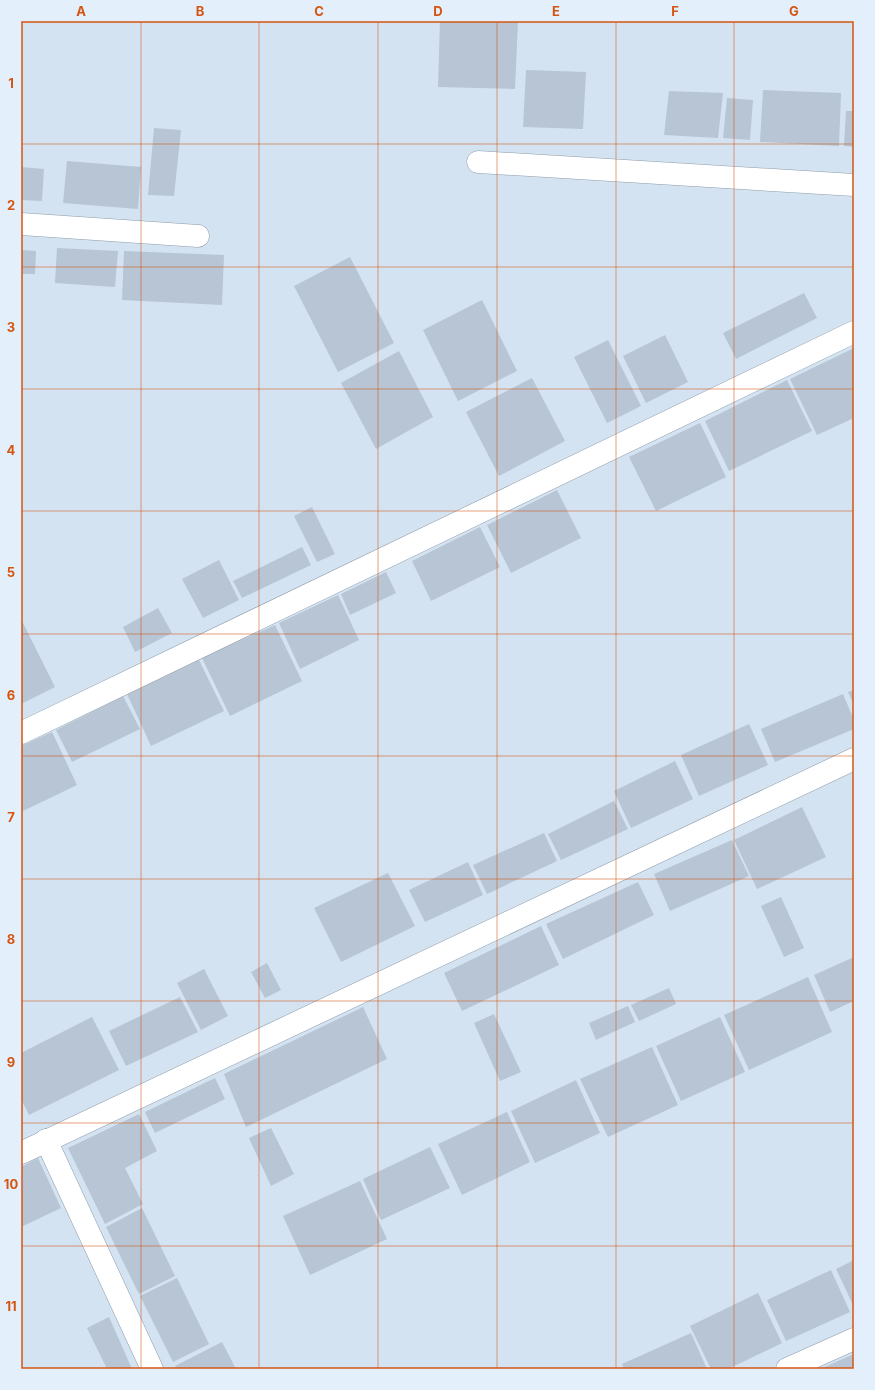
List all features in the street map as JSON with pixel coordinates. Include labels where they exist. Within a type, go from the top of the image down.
[{"type":"street","points":[[478,162],[854,185]]},
{"type":"street","points":[[21,224],[198,236]]},
{"type":"street","points":[[21,733],[854,332]]},
{"type":"street","points":[[21,1152],[854,759]]},
{"type":"street","points":[[46,1140],[152,1369]]},
{"type":"street","points":[[787,1369],[854,1339]]},
{"type":"building","points":[[440,21],[518,21],[515,89],[438,87]]},
{"type":"building","points":[[526,70],[586,72],[583,129],[523,127]]},
{"type":"building","points":[[763,90],[841,93],[839,146],[760,142]]},
{"type":"building","points":[[669,91],[723,93],[718,138],[664,135]]},
{"type":"building","points":[[727,98],[753,100],[750,140],[723,138]]},
{"type":"building","points":[[846,111],[854,111],[854,147],[844,146]]},
{"type":"building","points":[[154,128],[181,130],[174,196],[148,195]]},
{"type":"building","points":[[67,161],[141,167],[138,209],[63,203]]},
{"type":"building","points":[[21,167],[44,169],[42,201],[21,200]]},
{"type":"building","points":[[57,248],[118,251],[115,287],[55,283]]},
{"type":"building","points":[[21,250],[36,251],[35,274],[21,274]]},
{"type":"building","points":[[124,251],[224,255],[222,305],[122,300]]},
{"type":"building","points":[[350,257],[394,343],[338,372],[294,286]]},
{"type":"building","points":[[804,293],[817,318],[736,359],[723,333]]},
{"type":"building","points":[[482,300],[517,371],[458,401],[423,330]]},
{"type":"building","points":[[665,335],[688,382],[646,403],[623,356]]},
{"type":"building","points":[[608,340],[641,406],[607,423],[574,357]]},
{"type":"building","points":[[854,348],[854,418],[817,435],[790,379]]},
{"type":"building","points":[[399,351],[433,417],[376,449],[341,383]]},
{"type":"building","points":[[532,378],[565,441],[499,476],[466,412]]},
{"type":"building","points":[[787,380],[812,431],[729,471],[705,421]]},
{"type":"building","points":[[700,423],[726,477],[656,511],[629,457]]},
{"type":"building","points":[[557,490],[581,538],[511,573],[487,525]]},
{"type":"building","points":[[312,507],[335,554],[317,562],[294,516]]},
{"type":"building","points":[[480,527],[500,567],[431,601],[412,561]]},
{"type":"building","points":[[302,547],[311,565],[242,598],[233,581]]},
{"type":"building","points":[[219,560],[239,600],[203,618],[182,579]]},
{"type":"building","points":[[386,572],[396,593],[350,615],[341,594]]},
{"type":"building","points":[[338,595],[359,640],[300,669],[279,623]]},
{"type":"building","points":[[158,608],[172,633],[135,652],[123,627]]},
{"type":"building","points":[[21,619],[55,687],[21,704]]},
{"type":"building","points":[[275,625],[302,681],[230,716],[202,658]]},
{"type":"building","points":[[199,660],[224,711],[151,746],[127,694]]},
{"type":"building","points":[[854,690],[854,705],[848,692]]},
{"type":"building","points":[[843,694],[854,720],[854,729],[775,762],[761,729]]},
{"type":"building","points":[[123,696],[140,729],[72,762],[56,730]]},
{"type":"building","points":[[749,724],[768,765],[699,796],[681,755]]},
{"type":"building","points":[[52,732],[77,785],[21,812],[21,746]]},
{"type":"building","points":[[675,761],[693,799],[631,828],[614,791]]},
{"type":"building","points":[[614,801],[628,829],[561,860],[548,834]]},
{"type":"building","points":[[802,807],[826,857],[757,889],[734,840]]},
{"type":"building","points":[[544,833],[557,861],[487,894],[473,865]]},
{"type":"building","points":[[732,840],[749,876],[670,911],[654,874]]},
{"type":"building","points":[[468,862],[483,895],[425,922],[409,890]]},
{"type":"building","points":[[388,873],[415,926],[341,962],[314,908]]},
{"type":"building","points":[[638,882],[654,915],[563,959],[546,924]]},
{"type":"building","points":[[781,897],[804,948],[784,957],[761,906]]},
{"type":"building","points":[[541,926],[559,965],[462,1011],[444,973]]},
{"type":"building","points":[[854,957],[854,1001],[830,1012],[814,975]]},
{"type":"building","points":[[267,963],[281,990],[265,998],[251,972]]},
{"type":"building","points":[[204,969],[228,1016],[201,1030],[177,983]]},
{"type":"building","points":[[808,977],[832,1032],[749,1070],[724,1015]]},
{"type":"building","points":[[669,988],[676,1004],[639,1021],[631,1005]]},
{"type":"building","points":[[180,997],[198,1032],[126,1066],[109,1031]]},
{"type":"building","points":[[628,1006],[635,1022],[596,1040],[589,1023]]},
{"type":"building","points":[[363,1007],[387,1059],[246,1127],[224,1074]]},
{"type":"building","points":[[494,1014],[521,1072],[500,1081],[474,1023]]},
{"type":"building","points":[[92,1017],[119,1070],[29,1115],[21,1099],[21,1053]]},
{"type":"building","points":[[720,1017],[745,1072],[681,1101],[656,1046]]},
{"type":"building","points":[[652,1047],[678,1105],[608,1137],[580,1079]]},
{"type":"building","points":[[215,1078],[225,1099],[155,1133],[145,1112]]},
{"type":"building","points":[[576,1080],[600,1133],[535,1163],[511,1111]]},
{"type":"building","points":[[507,1112],[530,1162],[462,1195],[438,1144]]},
{"type":"building","points":[[139,1114],[157,1151],[125,1168],[143,1204],[105,1224],[68,1148]]},
{"type":"building","points":[[271,1128],[294,1174],[271,1186],[249,1138]]},
{"type":"building","points":[[430,1147],[450,1188],[381,1220],[363,1179]]},
{"type":"building","points":[[38,1158],[61,1208],[21,1227],[21,1167]]},
{"type":"building","points":[[360,1181],[387,1239],[310,1275],[283,1216]]},
{"type":"building","points":[[142,1208],[175,1276],[139,1294],[106,1227]]},
{"type":"building","points":[[854,1260],[854,1307],[836,1269]]},
{"type":"building","points":[[831,1270],[850,1312],[786,1341],[767,1300]]},
{"type":"building","points":[[177,1278],[209,1344],[173,1362],[140,1296]]},
{"type":"building","points":[[758,1293],[782,1343],[728,1369],[711,1369],[690,1326]]},
{"type":"building","points":[[109,1317],[132,1369],[107,1369],[87,1328]]},
{"type":"building","points":[[691,1333],[707,1369],[624,1369],[622,1364]]},
{"type":"building","points":[[222,1342],[236,1369],[177,1369],[175,1366]]},
{"type":"building","points":[[854,1354],[854,1369],[820,1369]]}]
